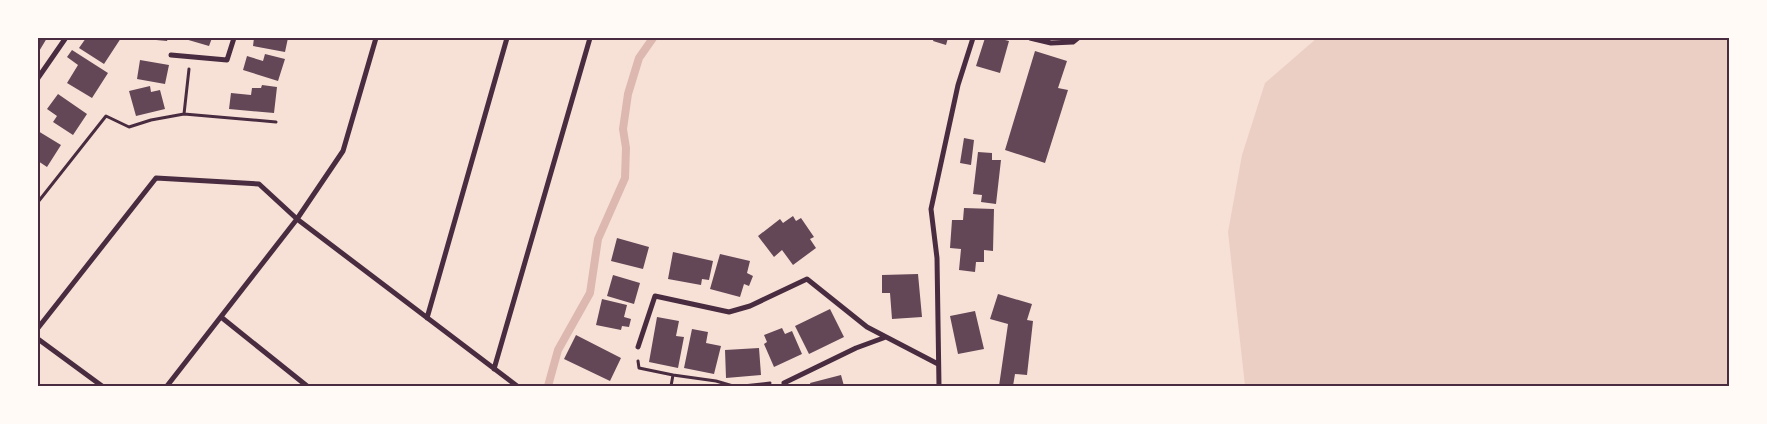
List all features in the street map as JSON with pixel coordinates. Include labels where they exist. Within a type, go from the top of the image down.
[{"type":"street","points":[[171,55],[227,60],[234,38]]},
{"type":"street","points":[[167,386],[297,219],[343,151],[376,38]]},
{"type":"street","points":[[427,318],[507,38]]},
{"type":"street","points":[[494,369],[590,38]]},
{"type":"street","points":[[938,386],[937,258],[931,209],[958,85],[973,38]]},
{"type":"street","points":[[1030,38],[1051,43],[1074,42],[1078,38]]},
{"type":"street","points":[[38,78],[65,39]]},
{"type":"street","points":[[38,328],[156,178],[259,184],[297,219],[517,386]]},
{"type":"street","points":[[638,347],[654,296],[729,312],[750,306],[807,279],[867,327],[938,364]]},
{"type":"street","points":[[221,317],[307,386]]},
{"type":"street","points":[[784,383],[856,348],[886,337]]},
{"type":"street","points":[[38,339],[102,386]]},
{"type":"path","points":[[184,114],[190,57]]},
{"type":"path","points":[[38,202],[106,116],[129,127],[151,120],[184,114],[276,122]]},
{"type":"path","points":[[638,347],[639,368],[716,381],[733,386]]},
{"type":"path","points":[[671,386],[673,374]]},
{"type":"path","points":[[744,386],[764,382],[784,383]]},
{"type":"shaded area","points":[[1317,38],[1729,38],[1729,386],[1245,386],[1228,232],[1242,155],[1265,83]]},
{"type":"building","points":[[38,38],[47,38],[38,53]]},
{"type":"building","points":[[86,38],[121,38],[104,64],[79,48]]},
{"type":"building","points":[[145,38],[168,38],[167,41]]},
{"type":"building","points":[[185,38],[212,38],[209,46]]},
{"type":"building","points":[[254,38],[288,38],[285,52],[253,46]]},
{"type":"building","points":[[934,38],[948,38],[946,45],[933,41]]},
{"type":"building","points":[[985,38],[1009,41],[1000,73],[976,66]]},
{"type":"building","points":[[72,50],[108,73],[92,98],[67,83],[78,65],[67,57]]},
{"type":"building","points":[[1035,51],[1067,61],[1058,88],[1068,90],[1045,163],[1005,150]]},
{"type":"building","points":[[265,54],[285,59],[278,81],[243,70],[247,56],[263,61]]},
{"type":"building","points":[[140,60],[169,65],[165,84],[137,79]]},
{"type":"building","points":[[262,85],[277,87],[274,113],[229,109],[231,93],[251,95],[252,88],[261,88]]},
{"type":"building","points":[[150,86],[151,92],[160,90],[165,109],[136,116],[129,91]]},
{"type":"building","points":[[58,94],[87,114],[73,135],[53,122],[57,116],[47,109]]},
{"type":"building","points":[[38,131],[61,145],[47,167],[38,161]]},
{"type":"building","points":[[964,138],[974,140],[971,165],[960,163]]},
{"type":"building","points":[[978,152],[992,153],[992,160],[1001,160],[996,204],[981,202],[982,195],[973,194]]},
{"type":"building","points":[[964,208],[994,209],[993,251],[984,250],[984,262],[976,262],[975,272],[959,270],[961,249],[950,248],[952,220],[963,220]]},
{"type":"building","points":[[793,216],[796,221],[801,218],[814,237],[810,239],[816,248],[793,265],[782,250],[774,257],[758,236],[780,219],[783,223]]},
{"type":"building","points":[[617,238],[649,247],[643,269],[611,261]]},
{"type":"building","points":[[673,252],[713,261],[709,280],[702,279],[701,285],[668,279]]},
{"type":"building","points":[[720,254],[750,261],[747,273],[753,276],[749,286],[744,284],[740,297],[710,289]]},
{"type":"building","points":[[918,274],[922,317],[892,319],[890,293],[882,293],[882,275]]},
{"type":"building","points":[[613,275],[640,283],[634,304],[607,296]]},
{"type":"building","points":[[998,294],[1032,304],[1027,320],[1033,321],[1027,375],[1015,374],[1013,386],[999,386],[1008,324],[990,319]]},
{"type":"building","points":[[602,299],[627,305],[624,317],[631,319],[629,327],[622,326],[621,330],[596,325]]},
{"type":"building","points":[[830,309],[844,337],[809,354],[795,326]]},
{"type":"building","points":[[975,311],[984,349],[958,354],[950,316]]},
{"type":"building","points":[[657,317],[679,321],[676,336],[684,337],[678,368],[649,362]]},
{"type":"building","points":[[782,328],[785,334],[792,331],[802,354],[774,367],[764,344],[767,342],[764,335]]},
{"type":"building","points":[[692,329],[708,332],[706,343],[721,346],[714,374],[684,368]]},
{"type":"building","points":[[576,335],[621,358],[610,381],[564,359]]},
{"type":"building","points":[[759,348],[761,375],[726,378],[725,350]]},
{"type":"building","points":[[841,375],[844,386],[811,386],[810,383]]},
{"type":"waterway","points":[[548,386],[558,350],[590,293],[598,239],[625,178],[626,148],[623,129],[628,94],[639,58],[653,38]]}]
